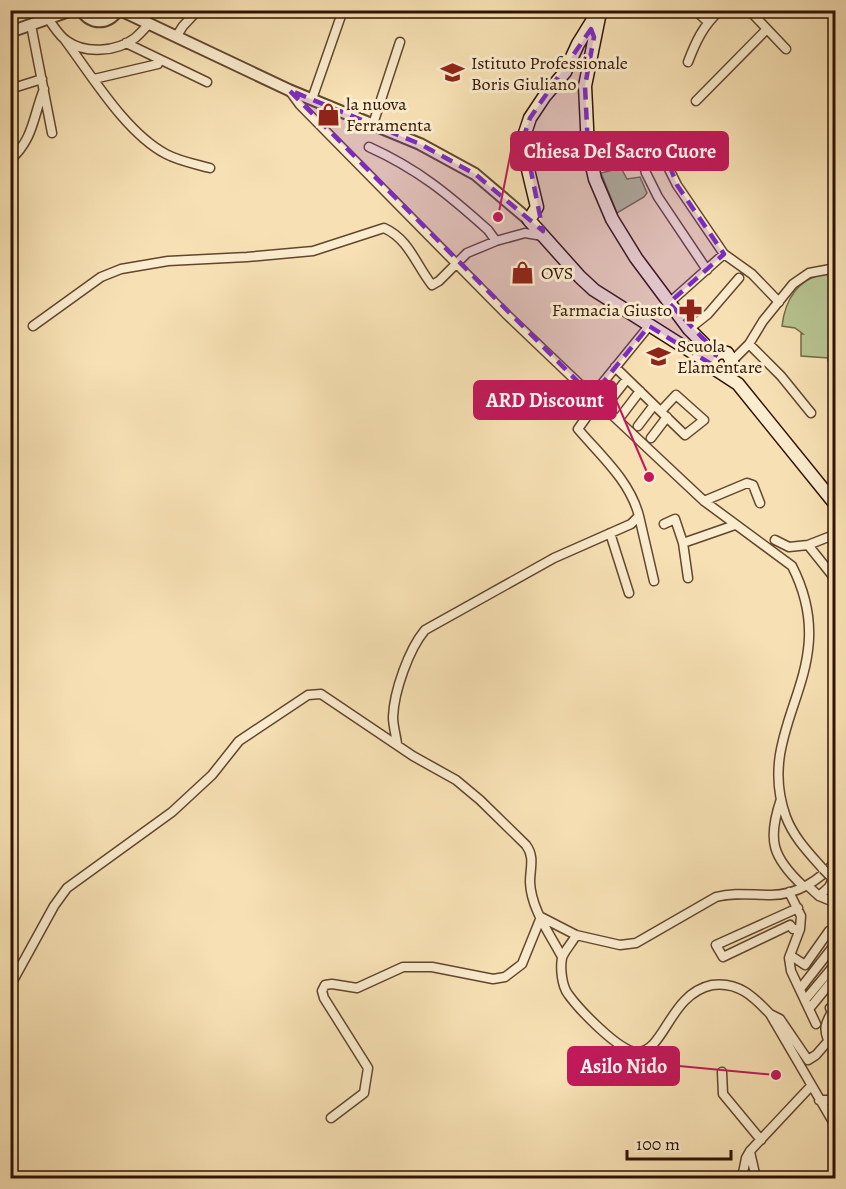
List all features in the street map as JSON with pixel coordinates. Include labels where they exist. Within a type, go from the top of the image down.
[{"type":"main road","points":[[600,10],[591,33],[585,86],[588,148],[595,179],[612,219],[636,258],[689,329],[723,362],[738,384],[836,505]]},
{"type":"main road","points":[[544,236],[524,153],[524,136],[534,111],[565,72],[578,44],[591,33]]},
{"type":"main road","points":[[565,72],[577,74],[585,86]]},
{"type":"main road","points":[[537,207],[529,220],[579,277],[594,290],[649,326],[723,362]]},
{"type":"street","points":[[10,32],[72,10]]},
{"type":"street","points":[[81,10],[88,19],[102,22],[109,20],[119,10],[289,90],[420,144],[475,174],[529,220],[515,235]]},
{"type":"street","points":[[176,37],[198,10]]},
{"type":"street","points":[[312,99],[343,10]]},
{"type":"street","points":[[695,10],[708,22]]},
{"type":"street","points":[[688,62],[699,35],[720,10]]},
{"type":"street","points":[[749,10],[786,49]]},
{"type":"street","points":[[48,19],[123,118],[151,145],[177,159],[210,168]]},
{"type":"street","points":[[65,40],[81,48],[100,49],[120,46],[135,39],[149,24]]},
{"type":"street","points":[[31,25],[52,133]]},
{"type":"street","points":[[696,101],[766,29]]},
{"type":"street","points":[[373,124],[400,42]]},
{"type":"street","points":[[126,43],[207,82]]},
{"type":"street","points":[[94,79],[158,64],[159,59]]},
{"type":"street","points":[[10,89],[43,84]]},
{"type":"street","points":[[10,160],[18,153],[31,132],[43,84]]},
{"type":"street","points":[[289,90],[300,105],[506,314],[704,501],[792,566],[810,589]]},
{"type":"street","points":[[588,148],[630,139],[637,141],[646,172],[658,197],[707,270]]},
{"type":"street","points":[[639,146],[650,142],[661,143],[667,165],[677,185],[724,254],[752,274],[779,302]]},
{"type":"street","points":[[369,147],[393,158],[424,177],[488,230],[496,241]]},
{"type":"street","points":[[33,326],[101,277],[121,269],[168,261],[313,252],[384,228],[393,232],[407,245],[432,285],[467,253],[515,235],[530,232],[544,236]]},
{"type":"street","points":[[669,303],[724,254]]},
{"type":"street","points":[[723,362],[747,345],[779,302],[801,278],[822,269],[836,268]]},
{"type":"street","points":[[689,329],[716,306],[738,278]]},
{"type":"street","points":[[649,326],[592,396],[590,412],[578,429],[618,475],[635,500],[654,581]]},
{"type":"street","points":[[747,345],[781,376],[811,413]]},
{"type":"street","points":[[615,368],[640,391],[661,411],[686,435],[704,420],[676,395],[661,411],[638,426]]},
{"type":"street","points":[[604,407],[627,379]]},
{"type":"street","points":[[618,420],[640,391]]},
{"type":"street","points":[[651,438],[661,411]]},
{"type":"street","points":[[704,501],[747,483],[753,485],[760,502]]},
{"type":"street","points":[[397,744],[393,718],[395,700],[414,646],[425,630],[554,558],[631,524],[639,516]]},
{"type":"street","points":[[664,525],[675,519],[683,543],[688,578]]},
{"type":"street","points":[[683,543],[735,525]]},
{"type":"street","points":[[610,533],[629,593]]},
{"type":"street","points":[[775,540],[789,547],[808,545],[836,534]]},
{"type":"street","points":[[808,545],[836,580]]},
{"type":"street","points":[[10,986],[54,906],[67,888],[172,813],[212,775],[239,741],[308,695],[321,694],[456,780],[526,845],[531,851],[530,883],[533,896],[562,957],[562,974],[567,993],[607,1036],[635,1052],[651,1047],[682,1001],[705,987],[720,984],[734,986],[751,995],[770,1014],[836,1127]]},
{"type":"street","points":[[798,724],[788,744],[772,842],[778,859],[806,886],[819,896],[836,903]]},
{"type":"street","points":[[781,798],[786,817],[799,841],[830,876],[829,887],[819,896]]},
{"type":"street","points":[[774,825],[786,817]]},
{"type":"street","points":[[541,917],[576,935],[620,945],[636,943],[716,897],[730,894],[774,896],[789,892],[806,886],[823,875],[836,861]]},
{"type":"street","points":[[789,892],[801,916],[800,929],[790,955],[791,971],[816,1024]]},
{"type":"street","points":[[798,908],[716,945],[723,957],[790,925],[793,929],[800,929]]},
{"type":"street","points":[[332,1118],[362,1096],[366,1090],[369,1073],[367,1063],[322,993],[325,985],[357,988],[403,967],[432,967],[494,979],[506,977],[522,964],[541,917]]},
{"type":"street","points":[[790,955],[805,965],[829,931]]},
{"type":"street","points":[[562,957],[576,935]]},
{"type":"street","points":[[800,989],[836,943]]},
{"type":"street","points":[[805,1000],[836,963]]},
{"type":"street","points":[[809,1010],[836,976]]},
{"type":"street","points":[[828,1040],[825,1024],[832,1012],[830,1008],[836,1003]]},
{"type":"street","points":[[770,1014],[780,1019],[808,1060],[816,1055],[836,1032]]},
{"type":"street","points":[[722,1072],[723,1094],[761,1140]]},
{"type":"street","points":[[742,1179],[746,1158],[750,1151],[811,1086]]},
{"type":"street","points":[[819,1100],[836,1100]]},
{"type":"street","points":[[750,1151],[756,1179]]},
{"type":"highlighted area","points":[[591,29],[594,37],[585,86],[588,148],[630,139],[641,145],[661,143],[677,185],[724,254],[669,303],[717,353],[711,364],[649,326],[592,396],[289,90],[420,144],[475,174],[543,231],[524,136],[530,118]]},
{"type":"green space","points":[[621,168],[627,179],[640,177],[647,193],[617,213],[601,173]]},
{"type":"green space","points":[[835,274],[835,359],[832,358],[831,361],[828,361],[828,358],[801,356],[801,334],[803,334],[795,328],[782,326],[786,307],[795,291],[808,280]]},
{"type":"place","name":"Istituto Professionale Boris Giuliano","points":[[453,73]]},
{"type":"place","name":"la nuova Ferramenta","points":[[328,114]]},
{"type":"place","name":"Chiesa Del Sacro Cuore","points":[[498,217]]},
{"type":"place","name":"OVS","points":[[523,273]]},
{"type":"place","name":"Farmacia Giusto","points":[[690,310]]},
{"type":"place","name":"Scuola Elamentare","points":[[659,356]]},
{"type":"place","name":"ARD Discount","points":[[649,477]]},
{"type":"place","name":"Asilo Nido","points":[[776,1075]]}]
